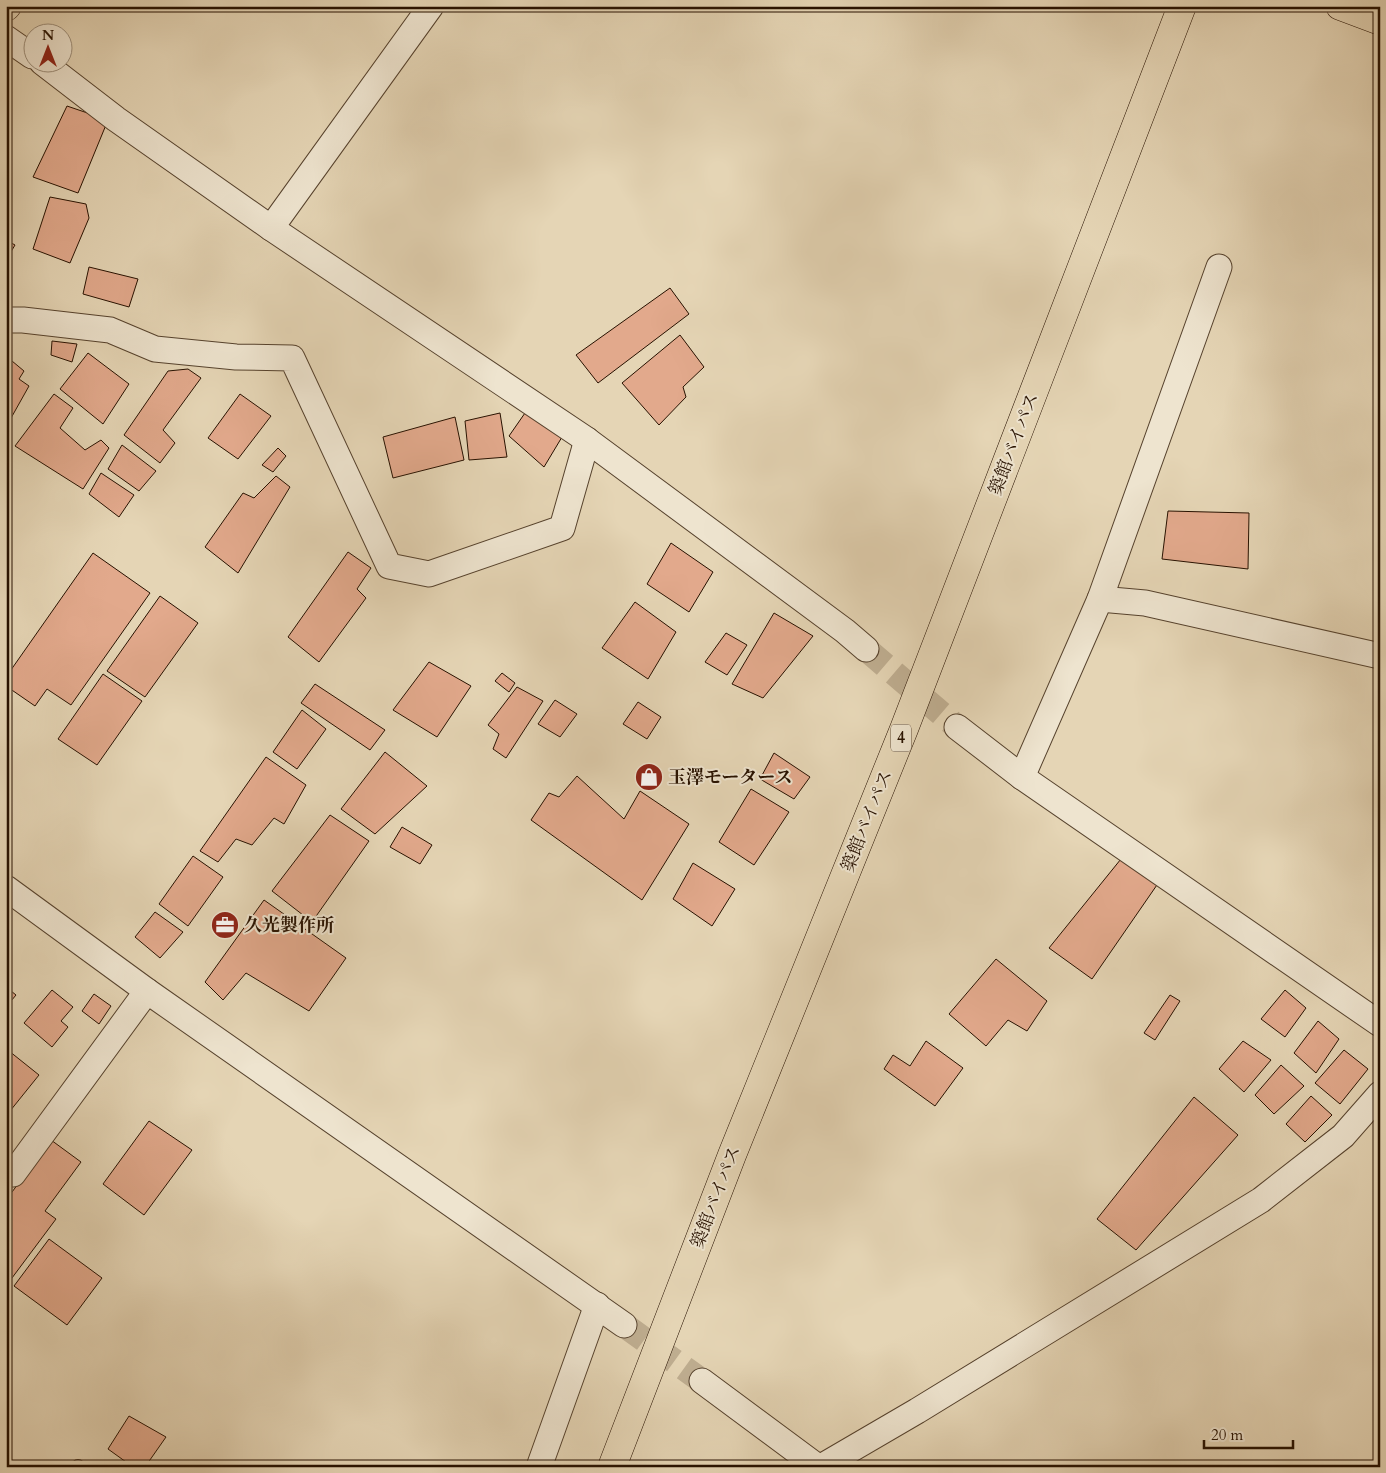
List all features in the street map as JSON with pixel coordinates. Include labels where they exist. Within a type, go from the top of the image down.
[{"type":"main road","name":"築館バイパス","points":[[612,1467],[732,1155],[908,720],[1182,6]]},
{"type":"main road","points":[[1340,6],[1380,21]]},
{"type":"street","points":[[270,228],[431,6]]},
{"type":"street","points":[[6,38],[22,49]]},
{"type":"street","points":[[55,72],[116,119],[270,228],[587,440],[845,631],[866,649]]},
{"type":"street","points":[[1022,777],[1100,599],[1219,267]]},
{"type":"street","points":[[6,320],[110,330],[155,349],[236,357],[292,358],[389,566],[428,574],[562,528],[587,440]]},
{"type":"street","points":[[1100,599],[1145,603],[1380,656]]},
{"type":"street","points":[[957,727],[1022,777],[1380,1024]]},
{"type":"street","points":[[6,888],[147,991],[624,1325]]},
{"type":"street","points":[[6,1169],[13,1174],[147,991]]},
{"type":"street","points":[[702,1382],[820,1467],[917,1411],[1261,1200],[1343,1136],[1380,1094]]},
{"type":"street","points":[[539,1467],[597,1305]]},
{"type":"building","points":[[67,106],[108,120],[78,193],[33,177]]},
{"type":"building","points":[[50,197],[86,204],[89,218],[70,263],[33,249]]},
{"type":"building","points":[[6,240],[15,245],[6,260]]},
{"type":"building","points":[[89,267],[138,279],[129,307],[83,294]]},
{"type":"building","points":[[670,288],[689,314],[598,383],[576,355]]},
{"type":"building","points":[[680,335],[704,367],[683,387],[686,397],[659,425],[622,383]]},
{"type":"building","points":[[52,341],[77,344],[72,362],[51,355]]},
{"type":"building","points":[[88,353],[129,384],[103,424],[60,389]]},
{"type":"building","points":[[12,361],[24,371],[19,379],[29,386],[6,427],[6,368]]},
{"type":"building","points":[[188,369],[201,378],[163,430],[175,443],[160,463],[124,435],[168,371]]},
{"type":"building","points":[[54,394],[73,408],[60,428],[85,450],[101,440],[109,448],[83,489],[15,446]]},
{"type":"building","points":[[240,394],[271,416],[238,459],[208,438]]},
{"type":"building","points":[[500,413],[507,457],[469,460],[465,421]]},
{"type":"building","points":[[525,413],[562,437],[544,467],[509,436]]},
{"type":"building","points":[[455,417],[464,460],[393,478],[383,437]]},
{"type":"building","points":[[122,445],[156,471],[139,491],[108,469]]},
{"type":"building","points":[[278,448],[286,456],[273,472],[262,465]]},
{"type":"building","points":[[101,473],[134,495],[119,517],[89,494]]},
{"type":"building","points":[[276,476],[290,487],[238,573],[205,547],[243,493],[254,498]]},
{"type":"building","points":[[1168,511],[1249,513],[1248,569],[1162,559]]},
{"type":"building","points":[[671,543],[713,572],[689,612],[647,584]]},
{"type":"building","points":[[348,552],[371,568],[357,589],[366,598],[319,662],[288,637]]},
{"type":"building","points":[[93,553],[150,593],[71,705],[47,689],[35,706],[6,686],[6,677]]},
{"type":"building","points":[[160,596],[198,623],[145,697],[107,671]]},
{"type":"building","points":[[635,602],[676,632],[648,679],[602,648]]},
{"type":"building","points":[[774,613],[813,636],[763,698],[732,684]]},
{"type":"building","points":[[726,633],[747,645],[727,675],[705,662]]},
{"type":"building","points":[[429,662],[471,686],[437,737],[393,710]]},
{"type":"building","points":[[502,673],[515,683],[509,692],[495,681]]},
{"type":"building","points":[[103,674],[142,701],[97,765],[58,739]]},
{"type":"building","points":[[315,684],[385,730],[370,750],[301,703]]},
{"type":"building","points":[[517,687],[543,701],[506,758],[493,749],[499,734],[488,725]]},
{"type":"building","points":[[555,700],[577,714],[560,737],[538,724]]},
{"type":"building","points":[[638,702],[661,717],[647,739],[623,724]]},
{"type":"building","points":[[302,710],[326,729],[297,769],[273,752]]},
{"type":"building","points":[[385,752],[427,786],[375,834],[341,809]]},
{"type":"building","points":[[774,753],[810,777],[794,799],[760,779]]},
{"type":"building","points":[[266,757],[306,785],[284,824],[274,818],[252,845],[236,839],[218,862],[200,851]]},
{"type":"building","points":[[577,776],[624,819],[640,791],[689,824],[642,900],[531,820],[549,793],[559,797]]},
{"type":"building","points":[[751,789],[789,812],[754,865],[719,842]]},
{"type":"building","points":[[330,815],[369,841],[312,922],[272,891]]},
{"type":"building","points":[[402,827],[432,845],[420,864],[390,847]]},
{"type":"building","points":[[1125,854],[1159,882],[1092,979],[1049,948]]},
{"type":"building","points":[[193,856],[223,877],[188,926],[159,904]]},
{"type":"building","points":[[693,863],[735,889],[712,926],[673,899]]},
{"type":"building","points":[[264,900],[346,958],[309,1011],[246,973],[223,1000],[205,982]]},
{"type":"building","points":[[155,912],[183,932],[160,958],[135,937]]},
{"type":"building","points":[[996,959],[1047,1001],[1027,1031],[1008,1020],[986,1046],[949,1014]]},
{"type":"building","points":[[6,987],[16,995],[6,1007]]},
{"type":"building","points":[[52,990],[73,1007],[61,1021],[68,1027],[52,1047],[24,1023]]},
{"type":"building","points":[[1285,990],[1306,1008],[1285,1037],[1261,1019]]},
{"type":"building","points":[[94,994],[111,1006],[99,1024],[82,1011]]},
{"type":"building","points":[[1170,995],[1180,1001],[1155,1040],[1144,1033]]},
{"type":"building","points":[[1318,1021],[1339,1039],[1316,1073],[1294,1053]]},
{"type":"building","points":[[926,1041],[963,1068],[935,1106],[884,1069],[893,1055],[910,1066]]},
{"type":"building","points":[[1243,1041],[1271,1060],[1244,1092],[1219,1069]]},
{"type":"building","points":[[1344,1050],[1368,1069],[1340,1104],[1315,1083]]},
{"type":"building","points":[[9,1051],[39,1075],[6,1116],[6,1054]]},
{"type":"building","points":[[1281,1065],[1304,1086],[1274,1114],[1255,1095]]},
{"type":"building","points":[[1311,1096],[1332,1115],[1305,1142],[1286,1124]]},
{"type":"building","points":[[1194,1097],[1238,1135],[1136,1250],[1097,1219]]},
{"type":"building","points":[[149,1121],[192,1150],[144,1215],[103,1184]]},
{"type":"building","points":[[51,1140],[81,1162],[45,1211],[56,1219],[6,1286],[6,1200]]},
{"type":"building","points":[[49,1239],[102,1278],[67,1325],[14,1286]]},
{"type":"building","points":[[129,1416],[166,1437],[145,1467],[133,1467],[108,1449]]},
{"type":"tunnel","points":[[866,649],[957,727]]},
{"type":"tunnel","points":[[624,1325],[702,1381]]},
{"type":"place","name":"玉澤モータース","points":[[649,777]]},
{"type":"place","name":"久光製作所","points":[[225,925]]}]
